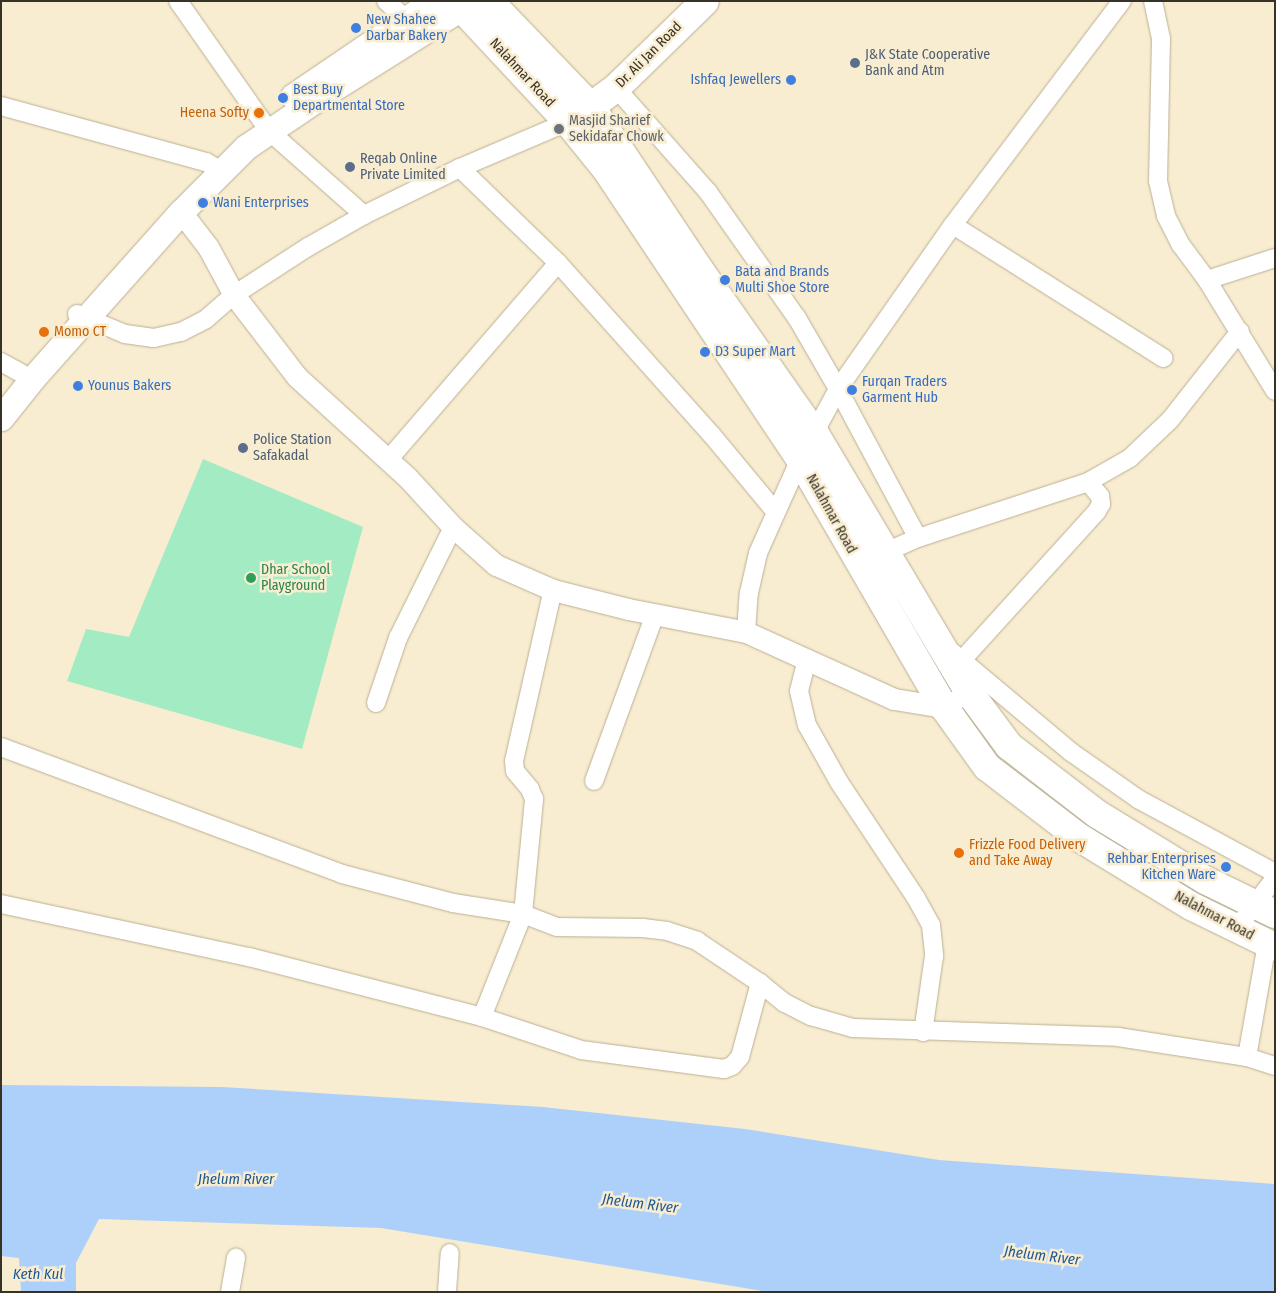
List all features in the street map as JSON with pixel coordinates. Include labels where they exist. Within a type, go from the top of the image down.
[{"type":"main road","points":[[1,418],[80,316],[213,166],[264,125],[433,1]]},
{"type":"main road","name":"Nalahmar Road","points":[[489,1],[591,107],[699,269],[815,434],[969,692],[1009,746],[1097,814],[1205,880],[1265,910]]},
{"type":"main road","name":"Dr. Ali Jan Road","points":[[591,107],[616,88],[705,1]]},
{"type":"main road","points":[[264,125],[458,4]]},
{"type":"main road","name":"Nalahmar Road","points":[[458,4],[568,122],[606,169],[800,459],[944,708],[987,767],[1080,838],[1191,906],[1271,945]]},
{"type":"main road","points":[[568,122],[591,107]]},
{"type":"main road","points":[[1,399],[11,368],[80,316],[181,212],[213,166]]},
{"type":"street","points":[[178,1],[264,125],[364,215]]},
{"type":"street","points":[[386,1],[406,19]]},
{"type":"street","points":[[746,632],[749,594],[758,553],[775,511],[800,459],[838,389],[953,225],[1122,1]]},
{"type":"street","points":[[1153,1],[1161,39],[1158,181],[1166,216],[1181,245],[1207,280],[1240,331],[1275,391]]},
{"type":"street","points":[[616,88],[708,192],[797,318],[838,389],[918,538]]},
{"type":"street","points":[[1,106],[213,166]]},
{"type":"street","points":[[80,316],[125,334],[154,338],[182,332],[206,318],[234,295],[308,247],[364,215],[460,168],[568,122]]},
{"type":"street","points":[[460,168],[558,263],[711,434],[775,511]]},
{"type":"street","points":[[181,212],[208,248],[234,295],[297,378],[407,477],[453,527],[496,565],[553,590],[655,614],[746,632],[894,699],[944,708],[969,692]]},
{"type":"street","points":[[953,225],[1163,358]]},
{"type":"street","points":[[1207,280],[1275,258]]},
{"type":"street","points":[[388,460],[558,263]]},
{"type":"street","points":[[886,552],[918,538],[1088,482],[1130,458],[1170,420],[1240,331]]},
{"type":"street","points":[[962,660],[1097,512],[1101,504],[1100,496],[1088,482]]},
{"type":"street","points":[[376,703],[398,638],[453,527]]},
{"type":"street","points":[[482,1017],[523,914],[534,799],[530,790],[515,771],[514,761],[553,590]]},
{"type":"street","points":[[594,781],[655,614]]},
{"type":"street","points":[[938,639],[1071,752],[1138,799],[1275,873]]},
{"type":"street","points":[[806,659],[799,691],[807,726],[839,782],[916,898],[931,925],[934,956],[923,1032]]},
{"type":"street","points":[[1,747],[342,874],[453,903],[523,914],[557,927],[643,928],[668,931],[697,941],[760,983],[785,1003],[811,1016],[844,1026],[923,1032],[996,1032],[1118,1037],[1247,1057],[1275,1066]]},
{"type":"street","points":[[1237,928],[1265,910],[1275,878]]},
{"type":"street","points":[[1,904],[249,957],[482,1017],[581,1050],[724,1069],[732,1066],[740,1057],[760,983]]},
{"type":"street","points":[[1247,1057],[1271,945]]},
{"type":"street","points":[[447,1292],[450,1253]]},
{"type":"street","points":[[230,1292],[236,1258]]},
{"type":"green space","name":"Dhar School Playground","points":[[203,459],[363,527],[302,749],[67,681],[86,629],[129,637]]},
{"type":"water","points":[[1,1085],[222,1087],[543,1107],[745,1129],[939,1160],[1275,1184],[1275,1292],[769,1292],[381,1228],[99,1219],[76,1263],[76,1292],[21,1292],[19,1258],[1,1256]]},
{"type":"place","name":"New Shahee Darbar Bakery","points":[[356,28]]},
{"type":"place","name":"J&K State Cooperative Bank and Atm","points":[[855,63]]},
{"type":"place","name":"Ishfaq Jewellers","points":[[791,80]]},
{"type":"place","name":"Best Buy Departmental Store","points":[[283,98]]},
{"type":"place","name":"Heena Softy","points":[[259,113]]},
{"type":"place","name":"Masjid Sharief Sekidafar Chowk","points":[[559,129]]},
{"type":"place","name":"Reqab Online Private Limited","points":[[350,167]]},
{"type":"place","name":"Wani Enterprises","points":[[203,203]]},
{"type":"place","name":"Bata and Brands Multi Shoe Store","points":[[725,280]]},
{"type":"place","name":"Momo CT","points":[[44,332]]},
{"type":"place","name":"D3 Super Mart","points":[[705,352]]},
{"type":"place","name":"Younus Bakers","points":[[78,386]]},
{"type":"place","name":"Furqan Traders Garment Hub","points":[[852,390]]},
{"type":"place","name":"Police Station Safakadal","points":[[243,448]]},
{"type":"place","name":"Dhar School Playground","points":[[251,578]]},
{"type":"place","name":"Frizzle Food Delivery and Take Away","points":[[959,853]]},
{"type":"place","name":"Rehbar Enterprises Kitchen Ware","points":[[1226,867]]},
{"type":"water label","name":"Jhelum River","points":[[236,1180]]},
{"type":"water label","name":"Jhelum River","points":[[640,1204]]},
{"type":"water label","name":"Jhelum River","points":[[1042,1256]]},
{"type":"water label","name":"Keth Kul","points":[[38,1275]]}]
